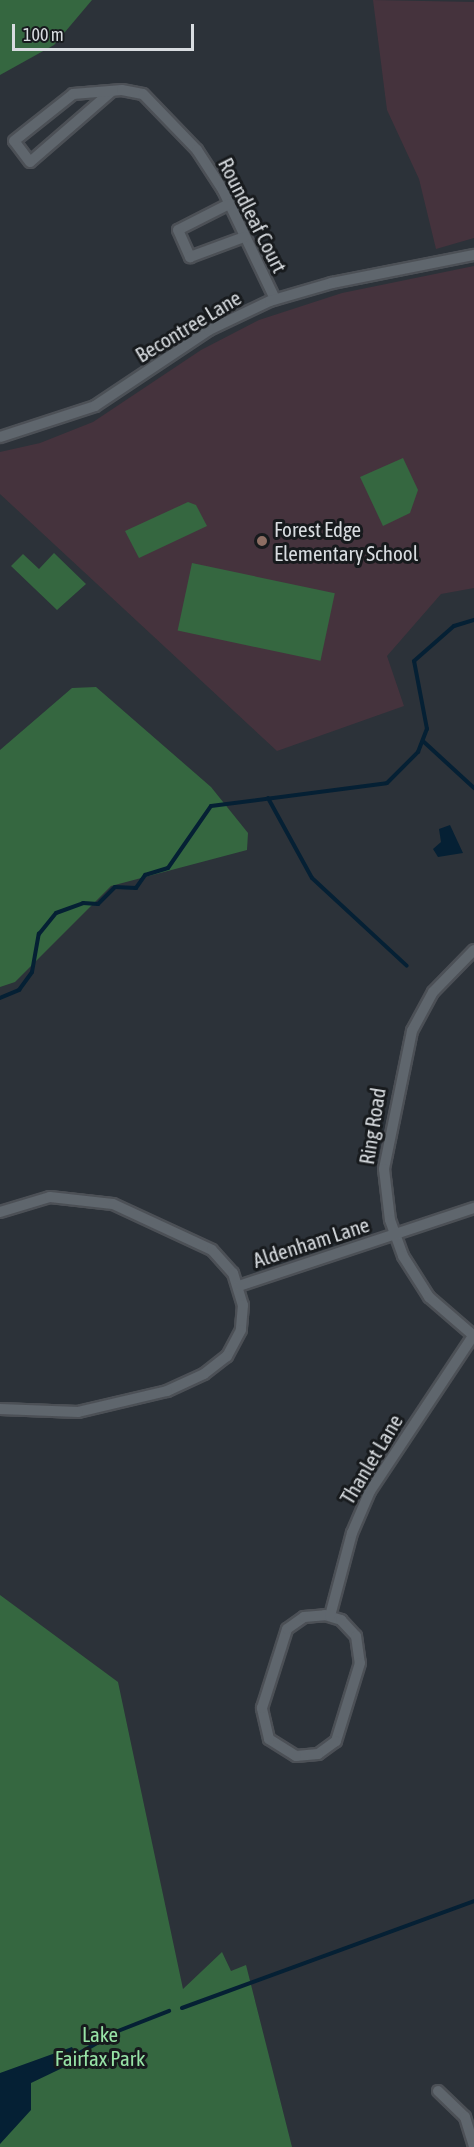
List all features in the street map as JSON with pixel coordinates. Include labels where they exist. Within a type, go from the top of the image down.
[{"type":"street","name":"Roundleaf Court","points":[[112,91],[30,162],[14,141],[73,94],[112,91],[143,94],[163,111],[197,150],[229,204],[275,299]]},
{"type":"street","points":[[229,204],[178,231],[190,258],[244,237]]},
{"type":"street","name":"Becontree Lane","points":[[0,437],[36,429],[95,406],[209,330],[275,299],[332,283],[474,255]]},
{"type":"street","name":"Ring Road","points":[[474,950],[433,992],[408,1043],[384,1169],[394,1234],[429,1297],[474,1336]]},
{"type":"street","name":"Aldenham Lane","points":[[0,1212],[50,1197],[113,1204],[212,1250],[239,1286],[241,1330],[227,1356],[204,1374],[167,1391],[109,1407],[42,1414],[0,1409]]},
{"type":"street","name":"Aldenham Lane","points":[[239,1286],[474,1208]]},
{"type":"street","name":"Thanlet Lane","points":[[330,1616],[360,1512],[474,1336]]},
{"type":"street","points":[[330,1616],[356,1636],[360,1663],[336,1741],[318,1754],[296,1756],[269,1739],[262,1708],[287,1629],[304,1617],[330,1616]]},
{"type":"street","points":[[438,2091],[465,2117],[474,2147]]},
{"type":"shaded area","points":[[373,0],[474,2],[474,238],[436,249],[419,179],[387,110]]},
{"type":"shaded area","name":"Forest Edge Elementary School","points":[[474,266],[474,588],[441,594],[387,656],[404,706],[277,751],[0,494],[0,452],[40,443],[93,422],[201,350],[259,320],[342,293]]},
{"type":"green space","points":[[0,0],[92,0],[54,45],[0,75]]},
{"type":"green space","points":[[403,458],[418,490],[410,513],[383,526],[360,477]]},
{"type":"green space","points":[[188,502],[196,505],[207,526],[139,558],[125,531]]},
{"type":"green space","points":[[54,553],[86,584],[57,610],[11,566],[23,554],[39,569]]},
{"type":"green space","points":[[192,563],[335,593],[320,661],[178,630]]},
{"type":"green space","points":[[96,687],[211,787],[248,833],[247,850],[111,886],[15,982],[0,987],[0,750],[72,688]]},
{"type":"green space","name":"Lake Fairfax Park","points":[[0,1595],[118,1682],[183,1989],[222,1952],[231,1971],[246,1965],[292,2147],[0,2147]]},
{"type":"water","points":[[450,825],[463,853],[438,857],[433,849],[441,842],[439,829]]},
{"type":"water","points":[[72,2047],[79,2060],[31,2083],[31,2110],[0,2144],[0,2073]]},
{"type":"waterway","points":[[0,998],[19,990],[32,972],[39,934],[56,913],[83,903],[98,904],[115,887],[136,888],[145,875],[168,868],[211,806],[387,783],[418,752],[427,729],[414,661],[454,626],[474,620]]},
{"type":"waterway","points":[[424,742],[474,788]]},
{"type":"waterway","points":[[268,798],[312,878],[407,966]]},
{"type":"waterway","points":[[182,2008],[474,1901]]},
{"type":"waterway","points":[[76,2055],[118,2031],[169,2011]]},
{"type":"place","name":"Forest Edge Elementary School","points":[[262,541]]}]
